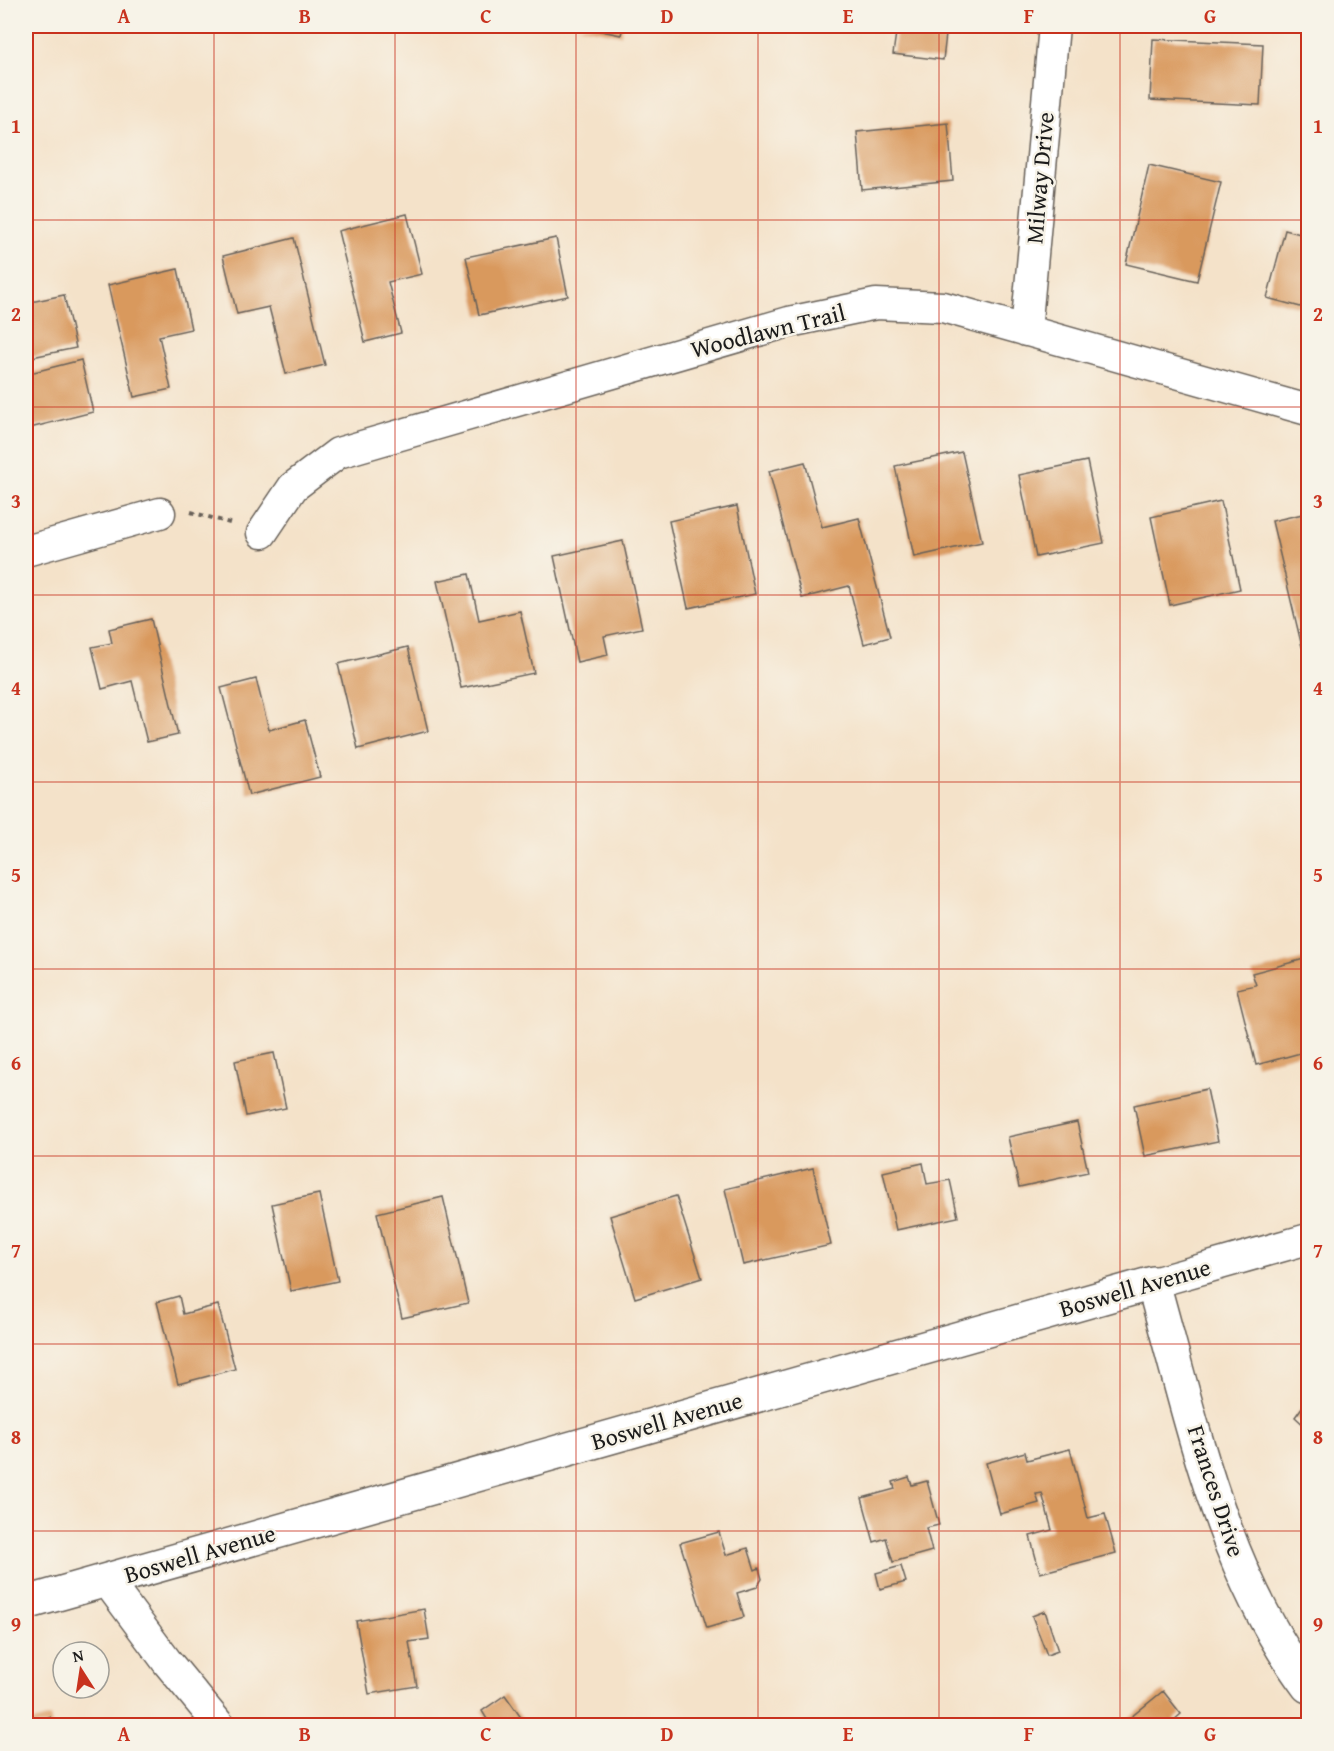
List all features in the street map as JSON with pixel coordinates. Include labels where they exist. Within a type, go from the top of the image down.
[{"type":"street","name":"Milway Drive","points":[[1026,331],[1054,26]]},
{"type":"street","name":"Woodlawn Trail","points":[[262,533],[293,487],[338,453],[789,322],[876,304],[942,307],[1308,410]]},
{"type":"street","points":[[26,551],[160,513]]},
{"type":"street","name":"Boswell Avenue","points":[[26,1603],[1308,1239]]},
{"type":"street","name":"Frances Drive","points":[[1153,1283],[1219,1513],[1250,1589],[1291,1663],[1308,1686]]},
{"type":"street","points":[[107,1581],[168,1663],[220,1725]]},
{"type":"path","points":[[160,513],[175,506],[262,533]]},
{"type":"building","points":[[577,26],[623,26],[621,35]]},
{"type":"building","points":[[897,26],[947,26],[943,60],[893,54]]},
{"type":"building","points":[[1153,39],[1263,44],[1260,105],[1150,100]]},
{"type":"building","points":[[948,123],[953,181],[862,190],[857,132]]},
{"type":"building","points":[[1149,165],[1221,182],[1197,281],[1126,264]]},
{"type":"building","points":[[407,214],[422,274],[388,282],[401,333],[365,342],[338,231]]},
{"type":"building","points":[[1285,230],[1308,236],[1308,309],[1267,298]]},
{"type":"building","points":[[294,238],[325,365],[286,374],[269,307],[237,314],[223,256]]},
{"type":"building","points":[[556,238],[568,296],[479,315],[466,257]]},
{"type":"building","points":[[178,269],[191,329],[159,336],[171,389],[134,397],[108,285]]},
{"type":"building","points":[[64,295],[76,348],[32,357],[26,324],[26,303]]},
{"type":"building","points":[[81,360],[93,412],[26,429],[26,374]]},
{"type":"building","points":[[962,452],[982,542],[914,557],[895,466]]},
{"type":"building","points":[[1087,461],[1104,543],[1036,557],[1019,475]]},
{"type":"building","points":[[805,462],[822,527],[859,518],[890,637],[864,644],[849,586],[802,598],[769,471]]},
{"type":"building","points":[[1221,501],[1240,589],[1170,605],[1151,517]]},
{"type":"building","points":[[737,506],[755,594],[688,608],[669,521]]},
{"type":"building","points":[[1307,513],[1308,646],[1302,647],[1272,521]]},
{"type":"building","points":[[623,541],[642,628],[604,636],[608,655],[577,662],[554,556]]},
{"type":"building","points":[[469,574],[479,620],[520,611],[534,673],[461,688],[437,581]]},
{"type":"building","points":[[151,619],[178,735],[147,742],[132,681],[102,689],[92,647],[112,643],[109,629]]},
{"type":"building","points":[[408,647],[428,731],[358,749],[338,664]]},
{"type":"building","points":[[256,679],[269,730],[305,720],[320,777],[249,795],[221,688]]},
{"type":"building","points":[[1308,958],[1308,1051],[1256,1065],[1237,989],[1256,985],[1252,973]]},
{"type":"building","points":[[274,1053],[286,1108],[246,1116],[235,1061]]},
{"type":"building","points":[[1207,1089],[1218,1141],[1145,1156],[1134,1105]]},
{"type":"building","points":[[1077,1122],[1088,1172],[1019,1187],[1008,1137]]},
{"type":"building","points":[[923,1163],[927,1184],[950,1180],[958,1217],[896,1230],[883,1172]]},
{"type":"building","points":[[813,1168],[831,1245],[743,1265],[725,1189]]},
{"type":"building","points":[[319,1194],[338,1281],[291,1291],[272,1204]]},
{"type":"building","points":[[676,1196],[702,1278],[635,1298],[610,1216]]},
{"type":"building","points":[[443,1197],[468,1303],[402,1318],[377,1213]]},
{"type":"building","points":[[179,1296],[183,1314],[218,1305],[235,1369],[178,1384],[157,1302]]},
{"type":"building","points":[[1308,1399],[1308,1429],[1295,1417]]},
{"type":"building","points":[[1070,1449],[1088,1518],[1105,1514],[1116,1553],[1040,1573],[1030,1536],[1052,1530],[1042,1493],[1036,1494],[1039,1503],[1000,1514],[986,1463],[1025,1452],[1027,1460]]},
{"type":"building","points":[[909,1477],[912,1485],[927,1481],[939,1525],[926,1528],[932,1551],[893,1562],[886,1538],[874,1542],[862,1498],[895,1489],[893,1482]]},
{"type":"building","points":[[719,1532],[726,1555],[748,1548],[755,1570],[759,1568],[762,1579],[757,1587],[737,1593],[744,1617],[707,1628],[680,1543]]},
{"type":"building","points":[[901,1566],[906,1582],[880,1589],[876,1573]]},
{"type":"building","points":[[424,1609],[429,1639],[409,1642],[417,1686],[369,1694],[356,1621]]},
{"type":"building","points":[[1045,1611],[1058,1651],[1047,1655],[1032,1616]]},
{"type":"building","points":[[1163,1691],[1181,1714],[1173,1721],[1177,1726],[1128,1726],[1125,1722]]},
{"type":"building","points":[[505,1695],[527,1726],[491,1726],[482,1711]]},
{"type":"building","points":[[50,1717],[52,1726],[26,1726],[26,1724]]}]
